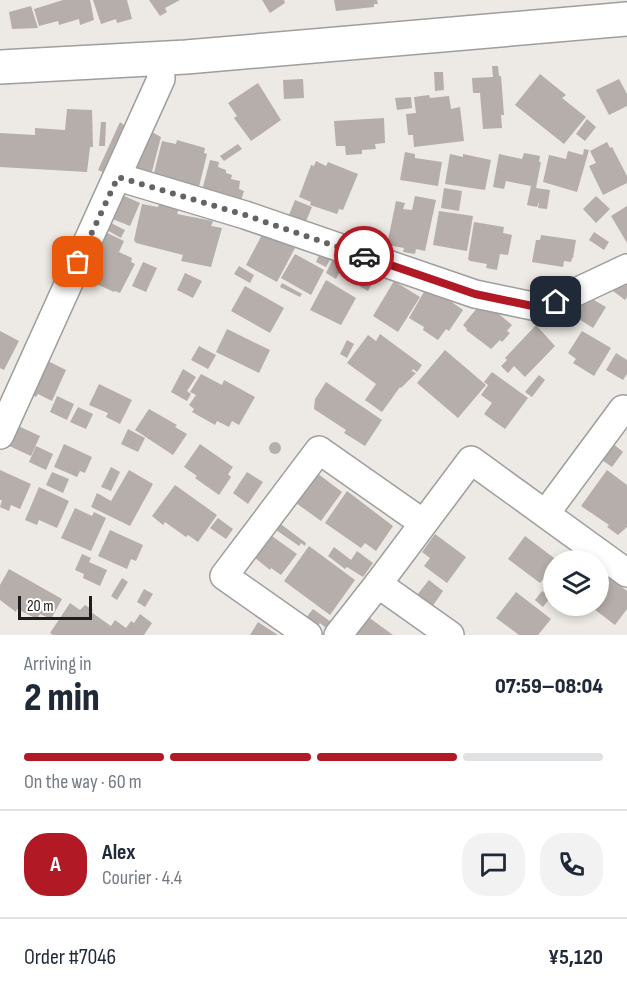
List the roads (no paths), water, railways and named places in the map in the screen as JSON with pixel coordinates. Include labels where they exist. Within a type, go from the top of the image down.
[{"type":"street","points":[[0,67],[160,58],[627,19]]},
{"type":"street","points":[[0,435],[161,79],[160,58]]},
{"type":"street","points":[[118,177],[245,215],[475,294],[542,308],[627,268]]},
{"type":"street","points":[[546,513],[626,408]]},
{"type":"street","points":[[308,635],[224,576],[319,450],[423,524]]},
{"type":"street","points":[[338,635],[471,460],[627,573]]},
{"type":"street","points":[[378,584],[450,635]]}]
